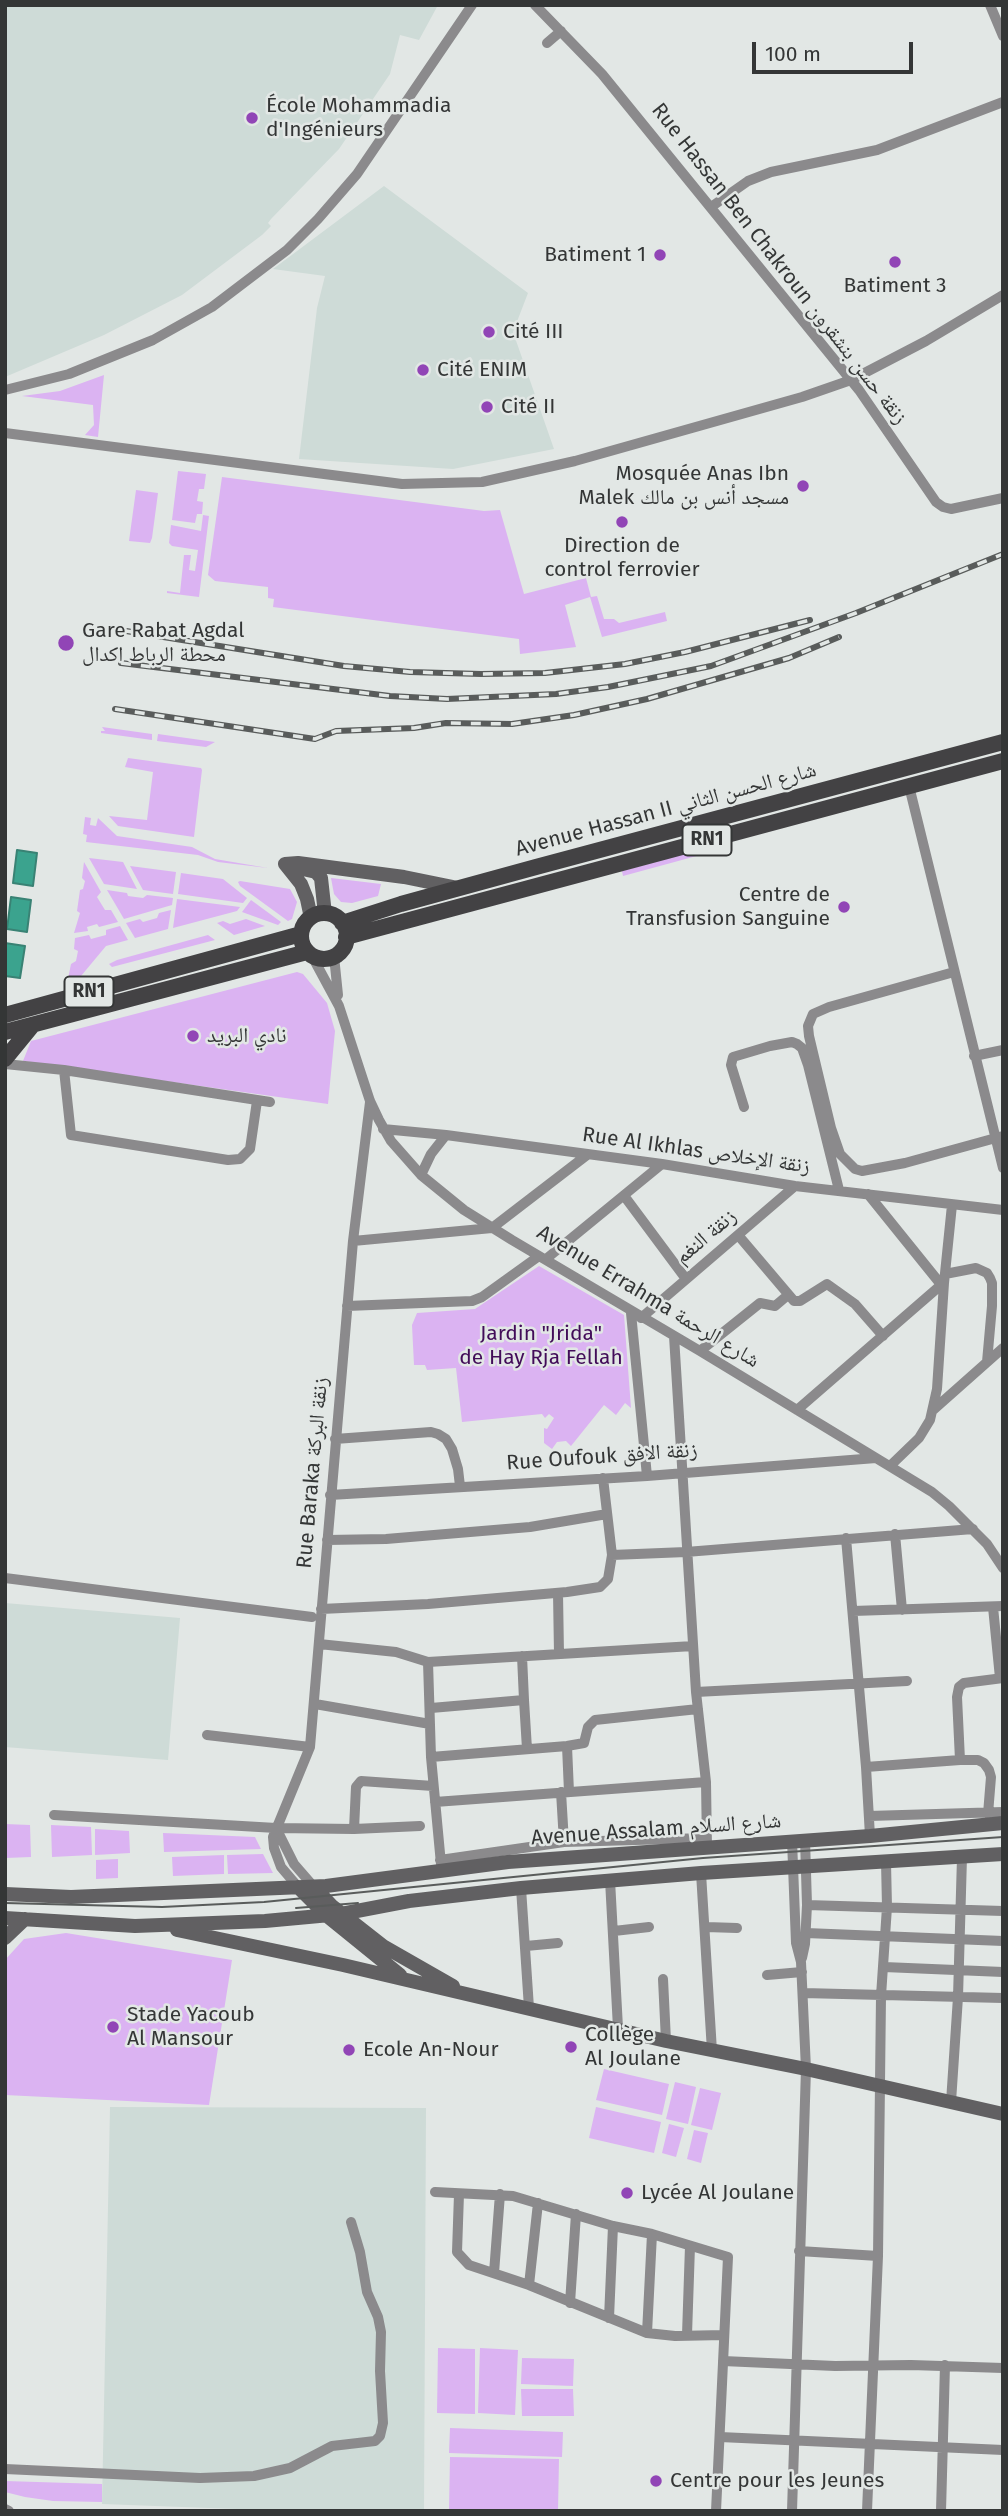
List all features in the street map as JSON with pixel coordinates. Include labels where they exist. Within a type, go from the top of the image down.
[{"type":"main road","name":"Avenue Hassan II شارع الحسن الثاني","points":[[344,930],[458,888],[1003,742]]},
{"type":"main road","name":"Avenue Hassan II شارع الحسن الثاني","points":[[344,930],[1003,761]]},
{"type":"main road","points":[[285,864],[298,863],[404,877],[458,888]]},
{"type":"main road","points":[[285,864],[320,875],[323,885],[318,916]]},
{"type":"main road","points":[[285,864],[304,890],[318,916]]},
{"type":"main road","points":[[309,954],[302,942],[303,926],[318,916],[335,916],[344,930],[343,948],[334,956]]},
{"type":"main road","name":"RN1","points":[[5,1015],[301,934]]},
{"type":"main road","name":"RN1","points":[[5,1032],[309,954],[325,959],[334,956]]},
{"type":"main road","points":[[5,1062],[34,1024]]},
{"type":"main road","name":"Avenue Assalam شارع السلام","points":[[5,1894],[71,1897],[314,1886],[441,1865],[508,1862],[706,1842],[870,1836],[1003,1823]]},
{"type":"main road","points":[[5,1918],[155,1926],[341,1914],[421,1899],[610,1880],[1003,1854]]},
{"type":"main road","points":[[314,1886],[341,1914],[383,1946],[466,1993]]},
{"type":"main road","points":[[298,1887],[326,1915],[404,1979]]},
{"type":"main road","points":[[5,1938],[25,1919]]},
{"type":"main road","points":[[155,1926],[404,1979],[666,2041],[881,2085],[1003,2114]]},
{"type":"street","points":[[5,390],[69,374],[153,340],[212,307],[287,250],[357,174],[472,5]]},
{"type":"street","points":[[990,5],[1003,36]]},
{"type":"street","name":"Rue Hassan Ben Chakroun زنقة حسن بنشقرون","points":[[541,7],[602,74],[851,380],[939,505],[951,509],[1003,498]]},
{"type":"street","points":[[547,43],[561,30]]},
{"type":"street","points":[[711,207],[748,181],[771,172],[877,150],[1003,102]]},
{"type":"street","points":[[5,433],[402,484],[467,484],[532,472],[588,457],[802,397],[851,380],[926,341],[1003,295]]},
{"type":"street","points":[[909,786],[974,1056],[998,1137],[1003,1168]]},
{"type":"street","name":"Avenue Errahma شارع الرحمة","points":[[309,954],[340,1006]]},
{"type":"street","name":"Avenue Errahma شارع الرحمة","points":[[334,956],[340,1006],[370,1101],[383,1129],[421,1175],[464,1210],[492,1228],[932,1492],[973,1529],[1003,1568]]},
{"type":"street","points":[[954,972],[818,1010],[808,1026],[816,1068],[839,1154],[855,1169],[862,1171],[905,1163],[998,1137]]},
{"type":"street","points":[[744,1107],[731,1065],[733,1057],[792,1042],[802,1048],[839,1191]]},
{"type":"street","points":[[974,1056],[1003,1050]]},
{"type":"street","points":[[5,1062],[270,1102]]},
{"type":"street","points":[[64,1070],[71,1135],[228,1160],[240,1159],[250,1149],[257,1101]]},
{"type":"street","name":"Rue Baraka زنقة البركة","points":[[298,1887],[281,1867],[273,1842],[276,1828],[310,1747],[352,1241],[370,1101]]},
{"type":"street","name":"Rue Al Ikhlas زنقة الإخلاص","points":[[383,1129],[662,1164],[795,1186],[1003,1210]]},
{"type":"street","points":[[421,1175],[431,1154],[446,1135]]},
{"type":"street","points":[[352,1241],[492,1228],[587,1155]]},
{"type":"street","points":[[347,1306],[472,1301],[482,1297],[543,1258],[625,1196],[662,1164]]},
{"type":"street","name":"زنقة النغم","points":[[636,1315],[686,1279],[795,1186]]},
{"type":"street","points":[[868,1194],[943,1282]]},
{"type":"street","points":[[625,1196],[686,1279]]},
{"type":"street","points":[[890,1466],[919,1438],[930,1420],[937,1389],[943,1282],[952,1205]]},
{"type":"street","points":[[738,1235],[788,1295],[797,1302],[827,1284],[848,1296],[883,1336]]},
{"type":"street","points":[[797,1410],[943,1282],[976,1268],[987,1273],[992,1283],[987,1362]]},
{"type":"street","points":[[700,1351],[760,1303],[775,1306],[788,1295]]},
{"type":"street","points":[[636,1315],[647,1476]]},
{"type":"street","points":[[428,1662],[431,1757],[441,1865],[564,1842],[706,1842],[706,1782],[696,1692],[674,1336]]},
{"type":"street","points":[[932,1411],[1003,1348]]},
{"type":"street","points":[[335,1439],[431,1432],[438,1434],[446,1439],[452,1449],[460,1486]]},
{"type":"street","name":"Rue Oufouk زنقة الافق","points":[[330,1495],[647,1476],[876,1458]]},
{"type":"street","points":[[321,1609],[428,1604],[558,1593],[590,1589],[604,1584],[611,1570],[612,1555],[603,1478]]},
{"type":"street","points":[[327,1541],[530,1527],[607,1514]]},
{"type":"street","points":[[612,1555],[687,1552],[973,1529]]},
{"type":"street","points":[[895,1534],[902,1610]]},
{"type":"street","points":[[846,1538],[870,1836]]},
{"type":"street","points":[[5,1578],[312,1617]]},
{"type":"street","points":[[558,1593],[559,1654]]},
{"type":"street","points":[[853,1611],[998,1606],[1001,1678],[971,1681],[959,1687],[957,1696],[960,1760]]},
{"type":"street","points":[[319,1644],[396,1652],[428,1662],[693,1646]]},
{"type":"street","points":[[522,1656],[527,1749]]},
{"type":"street","points":[[696,1692],[908,1681]]},
{"type":"street","points":[[430,1707],[524,1700]]},
{"type":"street","points":[[315,1704],[430,1724]]},
{"type":"street","points":[[431,1757],[584,1743],[591,1723],[604,1717],[698,1709]]},
{"type":"street","points":[[207,1735],[310,1747]]},
{"type":"street","points":[[564,1842],[567,1746]]},
{"type":"street","points":[[866,1767],[978,1760],[985,1763],[991,1777],[988,1814]]},
{"type":"street","points":[[354,1829],[356,1787],[360,1782],[433,1786]]},
{"type":"street","points":[[435,1802],[706,1782]]},
{"type":"street","points":[[869,1816],[1003,1812]]},
{"type":"street","points":[[54,1815],[276,1828],[420,1826]]},
{"type":"street","points":[[276,1828],[294,1864],[314,1886]]},
{"type":"street","points":[[792,2511],[806,2069],[801,1967],[796,1943],[799,1840]]},
{"type":"street","points":[[951,2102],[962,1911],[962,1857]]},
{"type":"street","points":[[867,2511],[878,2256],[881,1996],[887,1907],[886,1861]]},
{"type":"street","points":[[800,1867],[807,1905],[801,1967]]},
{"type":"street","points":[[701,1873],[712,2051]]},
{"type":"street","points":[[610,1880],[618,2028]]},
{"type":"street","points":[[521,1888],[530,2008]]},
{"type":"street","points":[[807,1905],[1003,1911]]},
{"type":"street","points":[[614,1931],[649,1927]]},
{"type":"street","points":[[706,1927],[737,1928]]},
{"type":"street","points":[[806,1933],[1003,1941]]},
{"type":"street","points":[[526,1946],[558,1943]]},
{"type":"street","points":[[767,1975],[801,1967]]},
{"type":"street","points":[[884,1967],[1003,1972]]},
{"type":"street","points":[[663,1979],[666,2041]]},
{"type":"street","points":[[803,1993],[1003,1998]]},
{"type":"street","points":[[435,2192],[500,2194],[728,2257],[716,2511]]},
{"type":"street","points":[[459,2194],[457,2252],[469,2265],[529,2285],[647,2333],[688,2336],[724,2334]]},
{"type":"street","points":[[494,2273],[500,2194]]},
{"type":"street","points":[[529,2285],[538,2203]]},
{"type":"street","points":[[570,2303],[576,2214]]},
{"type":"street","points":[[5,2469],[200,2478],[254,2476],[290,2468],[332,2446],[374,2441],[380,2436],[383,2423],[381,2332],[378,2317],[367,2292],[351,2222]]},
{"type":"street","points":[[609,2318],[613,2226]]},
{"type":"street","points":[[647,2333],[652,2234]]},
{"type":"street","points":[[688,2336],[690,2246]]},
{"type":"street","points":[[799,2251],[878,2256]]},
{"type":"street","points":[[723,2361],[835,2366],[945,2365],[1003,2368]]},
{"type":"street","points":[[941,2511],[945,2365]]},
{"type":"street","points":[[720,2437],[1003,2449]]},
{"type":"shaded area","points":[[5,5],[438,5],[419,40],[400,35],[390,74],[339,149],[271,219],[268,223],[271,226],[262,235],[182,295],[104,335],[5,377]]},
{"type":"shaded area","points":[[384,186],[528,293],[513,332],[554,449],[453,469],[299,459],[317,308],[325,276],[273,269]]},
{"type":"shaded area","points":[[17,850],[37,853],[33,886],[13,883]]},
{"type":"shaded area","points":[[11,897],[31,900],[27,932],[7,929]]},
{"type":"shaded area","points":[[5,943],[25,946],[20,978],[5,976]]},
{"type":"shaded area","points":[[5,1603],[180,1618],[168,1760],[5,1747]]},
{"type":"shaded area","points":[[110,2107],[426,2108],[424,2511],[290,2511],[102,2504]]},
{"type":"green space","points":[[104,375],[98,437],[85,435],[94,425],[93,405],[22,396],[60,391]]},
{"type":"green space","points":[[178,471],[206,474],[204,489],[199,489],[197,501],[203,502],[202,514],[197,514],[195,523],[172,520]]},
{"type":"green space","points":[[222,477],[484,511],[500,510],[524,594],[586,578],[591,597],[597,596],[604,619],[614,619],[619,623],[665,612],[667,621],[602,637],[590,597],[565,605],[576,647],[520,654],[519,639],[273,607],[274,599],[268,598],[268,587],[215,581],[208,575]]},
{"type":"green space","points":[[136,490],[158,493],[150,543],[129,541]]},
{"type":"green space","points":[[203,515],[209,516],[199,597],[167,593],[180,593],[184,555],[191,555],[189,570],[195,571],[198,550],[172,546],[169,543],[171,525],[201,531]]},
{"type":"green space","points":[[102,727],[152,734],[152,740],[101,733],[105,731]]},
{"type":"green space","points":[[158,734],[215,742],[206,747],[157,741]]},
{"type":"green space","points":[[128,758],[201,768],[194,837],[118,826],[109,816],[147,820],[153,772],[125,767]]},
{"type":"green space","points":[[85,817],[91,818],[90,825],[96,826],[98,818],[117,836],[192,847],[215,859],[268,868],[218,862],[198,855],[86,842],[87,835],[83,834]]},
{"type":"green space","points":[[724,843],[726,848],[623,876],[622,871]]},
{"type":"green space","points":[[89,858],[123,862],[137,889],[104,884]]},
{"type":"green space","points":[[84,862],[101,892],[97,897],[105,910],[111,910],[118,922],[99,927],[97,924],[87,927],[88,931],[74,933],[80,913],[77,911],[80,890],[83,889],[85,881],[82,878]]},
{"type":"green space","points":[[130,866],[176,872],[173,894],[143,890]]},
{"type":"green space","points":[[181,873],[223,879],[247,898],[243,903],[178,894]]},
{"type":"green space","points":[[331,878],[381,884],[378,896],[352,903],[341,902],[334,894]]},
{"type":"green space","points":[[240,881],[290,889],[297,902],[292,919],[288,921],[240,886]]},
{"type":"green space","points":[[107,890],[143,898],[147,895],[173,898],[172,905],[124,919]]},
{"type":"green space","points":[[177,899],[240,907],[237,911],[173,928]]},
{"type":"green space","points":[[251,900],[281,922],[278,925],[242,912]]},
{"type":"green space","points":[[171,910],[168,929],[135,938],[126,923],[157,918],[159,913]]},
{"type":"green space","points":[[246,919],[265,926],[234,935],[217,923],[223,921],[230,924]]},
{"type":"green space","points":[[120,926],[128,940],[106,946],[81,976],[68,979],[71,964],[76,961],[78,951],[74,949],[75,938],[89,935],[91,939],[106,935],[106,930]]},
{"type":"green space","points":[[208,935],[215,940],[112,967],[109,964],[117,960]]},
{"type":"green space","name":"نادي البريد","points":[[297,972],[303,974],[327,1003],[335,1031],[328,1104],[23,1061],[31,1041]]},
{"type":"green space","name":"Jardin \"Jrida\" de Hay Rja Fellah","points":[[539,1266],[624,1315],[631,1408],[625,1403],[616,1415],[604,1405],[571,1446],[566,1441],[557,1442],[552,1449],[544,1443],[544,1428],[547,1429],[554,1418],[549,1414],[545,1418],[542,1414],[462,1422],[456,1368],[427,1370],[425,1365],[414,1365],[412,1325],[417,1313],[475,1309]]},
{"type":"green space","points":[[5,1824],[30,1825],[31,1857],[5,1858]]},
{"type":"green space","points":[[51,1825],[91,1827],[92,1855],[52,1857]]},
{"type":"green space","points":[[95,1829],[129,1831],[130,1853],[95,1855]]},
{"type":"green space","points":[[163,1833],[255,1837],[261,1849],[164,1852]]},
{"type":"green space","points":[[263,1854],[273,1873],[228,1874],[227,1855]]},
{"type":"green space","points":[[224,1855],[224,1874],[173,1876],[172,1857]]},
{"type":"green space","points":[[118,1859],[118,1878],[96,1879],[96,1860]]},
{"type":"green space","name":"Stade Yacoub Al Mansour","points":[[66,1933],[232,1960],[209,2105],[5,2095],[5,1960],[24,1939]]},
{"type":"green space","points":[[604,2069],[669,2084],[662,2115],[596,2100]]},
{"type":"green space","points":[[675,2082],[696,2087],[688,2124],[666,2119]]},
{"type":"green space","points":[[700,2088],[721,2093],[712,2130],[691,2125]]},
{"type":"green space","points":[[596,2107],[661,2122],[654,2153],[589,2138]]},
{"type":"green space","points":[[669,2124],[684,2128],[676,2157],[662,2153]]},
{"type":"green space","points":[[694,2130],[708,2133],[701,2163],[687,2159]]},
{"type":"green space","points":[[438,2348],[475,2349],[475,2414],[437,2413]]},
{"type":"green space","points":[[480,2348],[518,2350],[515,2415],[478,2413]]},
{"type":"green space","points":[[522,2358],[574,2359],[573,2386],[521,2384]]},
{"type":"green space","points":[[521,2389],[573,2389],[574,2416],[522,2416]]},
{"type":"green space","points":[[450,2428],[563,2432],[562,2457],[449,2453]]},
{"type":"green space","points":[[450,2457],[559,2459],[558,2511],[449,2511]]},
{"type":"green space","points":[[5,2481],[102,2484],[102,2502],[53,2501],[25,2497],[5,2492]]},
{"type":"tram line","points":[[5,1903],[162,1907],[264,1902],[703,1858],[1003,1837]]},
{"type":"tram line","points":[[296,1908],[358,1903]]},
{"type":"railway","points":[[121,663],[390,696],[447,699],[556,694],[608,687],[711,666],[856,613],[1003,554]]},
{"type":"railway","points":[[126,631],[344,666],[410,672],[545,673],[625,664],[685,652],[810,620]]},
{"type":"railway","points":[[115,709],[315,739],[336,731],[414,728],[446,723],[512,724],[574,715],[647,699],[789,658],[839,637]]},
{"type":"place","name":"École Mohammadia d'Ingénieurs","points":[[252,118]]},
{"type":"place","name":"Batiment 1","points":[[660,255]]},
{"type":"place","name":"Batiment 3","points":[[895,262]]},
{"type":"place","name":"Cité III","points":[[489,332]]},
{"type":"place","name":"Cité ENIM","points":[[423,370]]},
{"type":"place","name":"Cité II","points":[[487,407]]},
{"type":"place","name":"Mosquée Anas Ibn Malek مسجد أنس بن مالك","points":[[803,486]]},
{"type":"place","name":"Direction de control ferrovier","points":[[622,522]]},
{"type":"place","name":"Gare Rabat Agdal محطة الرباط اكدال","points":[[66,643]]},
{"type":"place","name":"Centre de Transfusion Sanguine","points":[[844,907]]},
{"type":"place","name":"نادي البريد","points":[[193,1036]]},
{"type":"place","name":"Stade Yacoub Al Mansour","points":[[113,2027]]},
{"type":"place","name":"Collège Al Joulane","points":[[571,2047]]},
{"type":"place","name":"Ecole An-Nour","points":[[349,2050]]},
{"type":"place","name":"Lycée Al Joulane","points":[[627,2193]]},
{"type":"place","name":"Centre pour les Jeunes","points":[[656,2481]]}]
